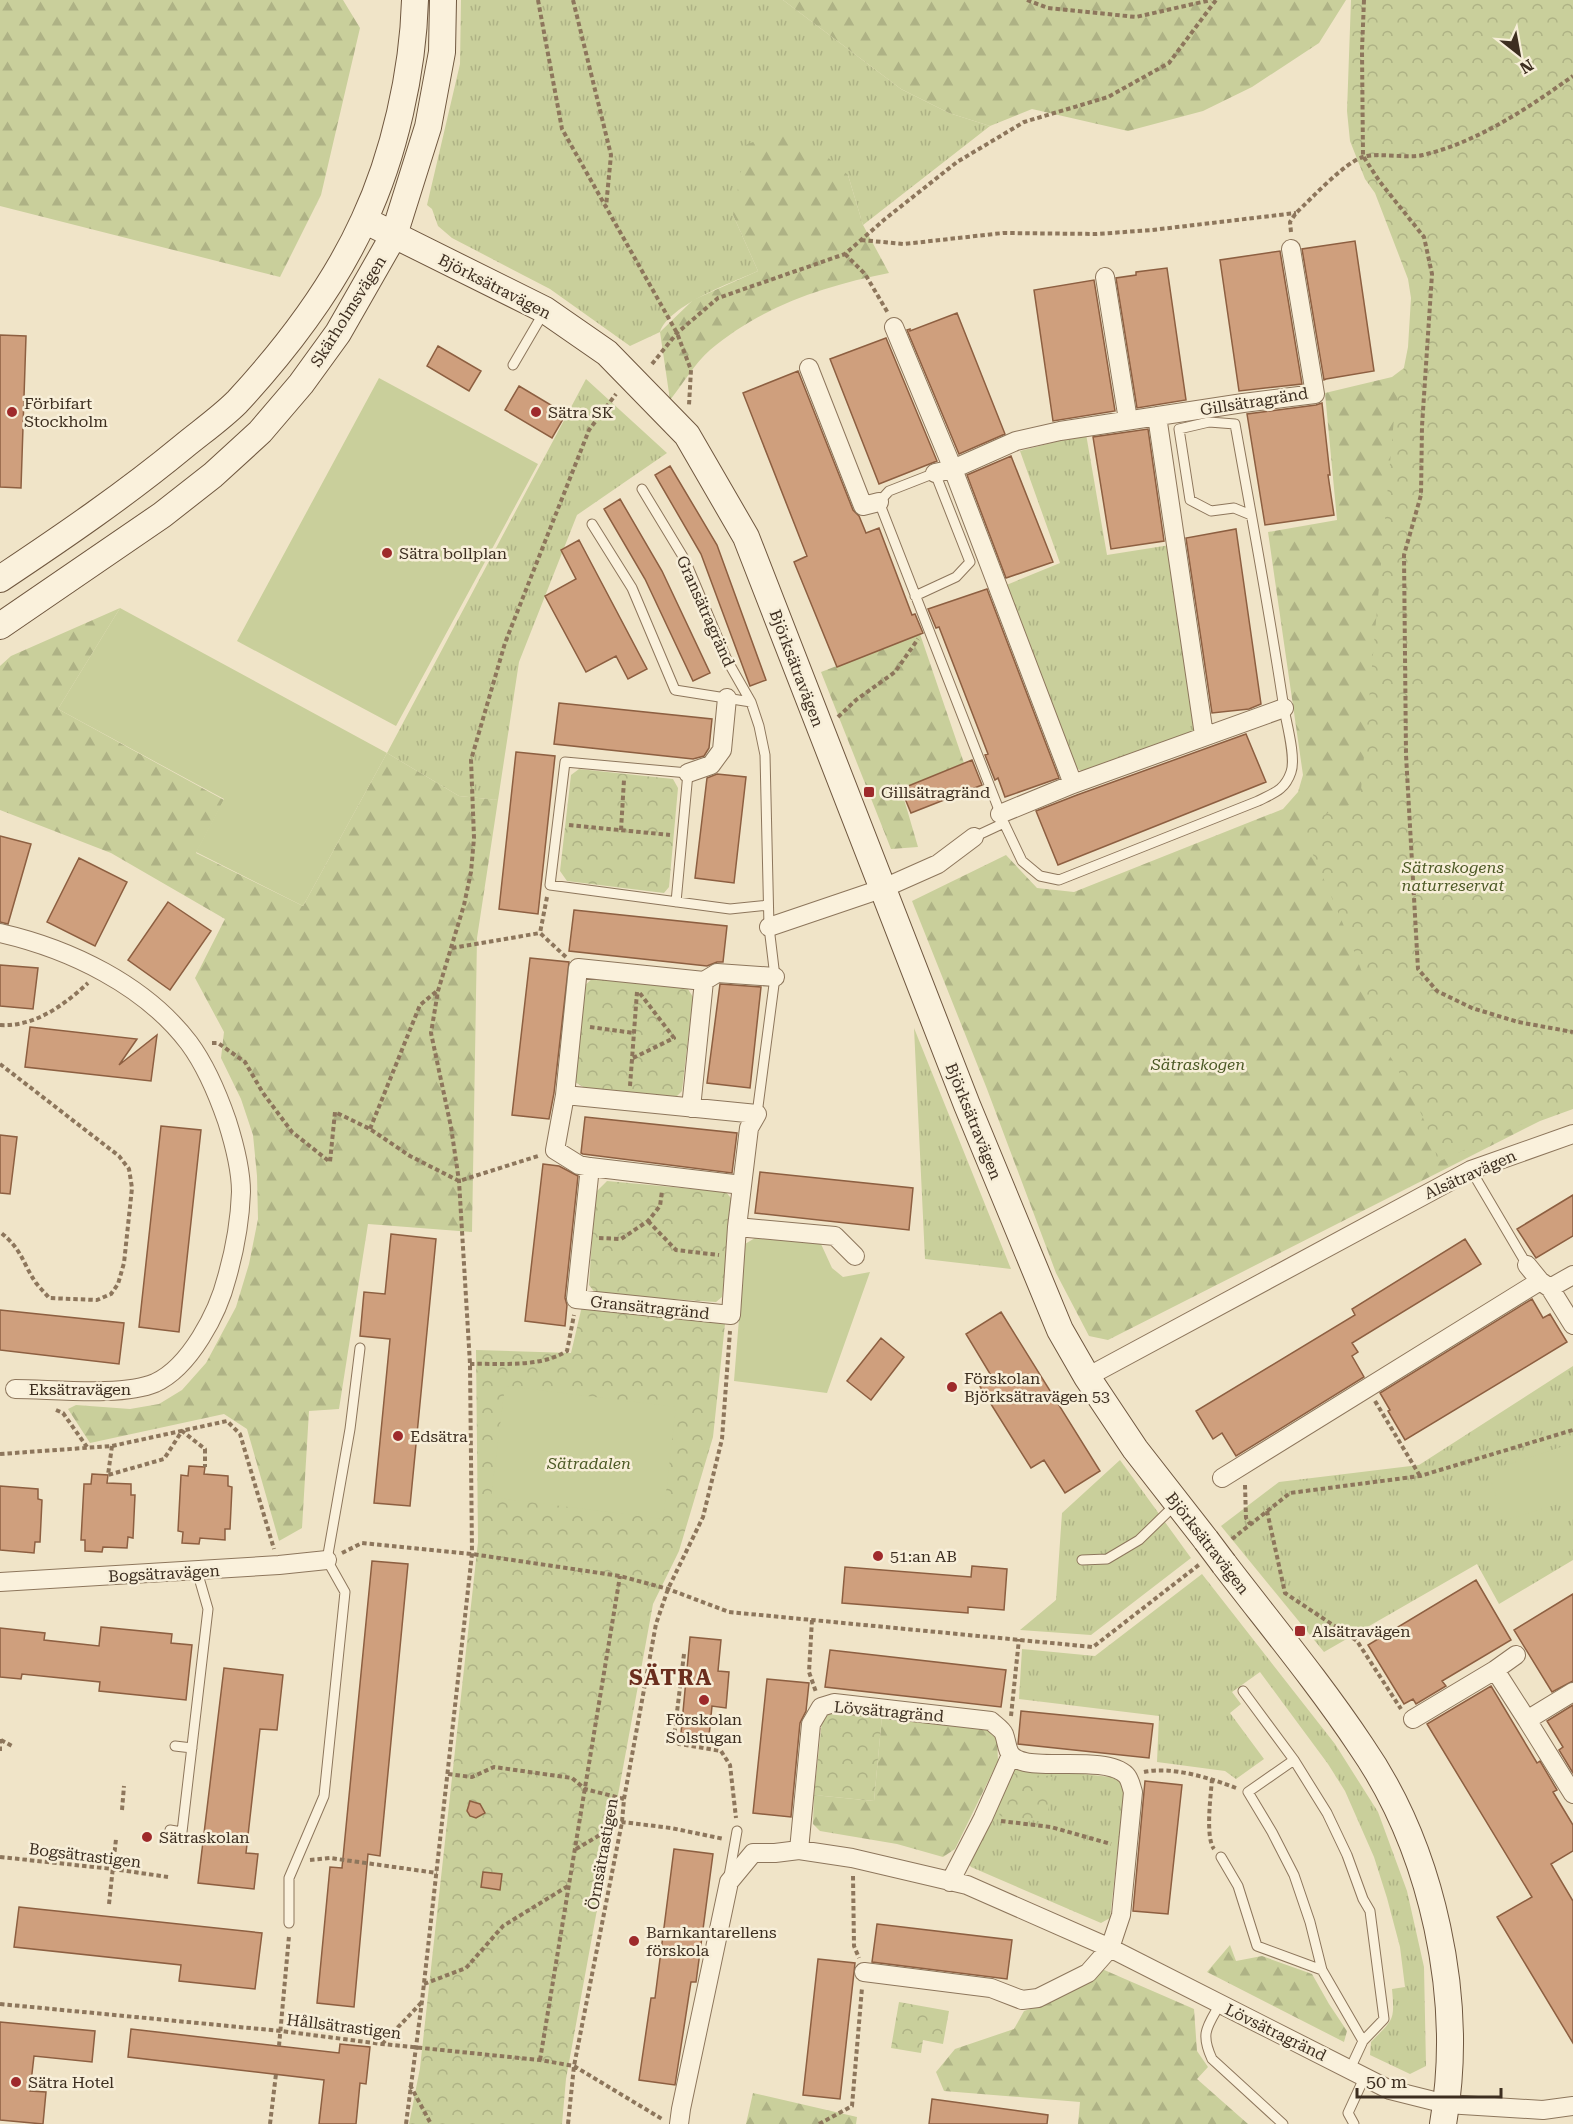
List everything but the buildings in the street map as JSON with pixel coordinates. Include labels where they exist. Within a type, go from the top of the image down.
[{"type":"street","name":"Skärholmsvägen","points":[[2,573],[140,483],[235,404],[311,313],[338,270],[364,220],[384,170],[409,64],[415,0]]},
{"type":"street","name":"Skärholmsvägen","points":[[0,626],[162,515],[213,475],[260,432],[301,384],[338,333],[394,235],[428,127],[442,52],[443,0]]},
{"type":"street","name":"Björksätravägen","points":[[364,220],[545,310],[607,353],[687,435],[746,537],[967,1105],[1060,1330],[1087,1377],[1135,1449],[1362,1746],[1386,1787],[1405,1828],[1423,1872],[1444,1959],[1449,2075],[1444,2114]]},
{"type":"street","name":"Gillsätragränd","points":[[935,473],[953,469],[1016,441],[1060,431],[1315,394],[1291,249]]},
{"type":"street","points":[[1105,277],[1128,420]]},
{"type":"street","points":[[894,327],[953,469],[1073,784]]},
{"type":"street","points":[[809,368],[863,506],[879,502]]},
{"type":"street","points":[[1157,416],[1204,735]]},
{"type":"street","points":[[688,773],[711,765],[722,750],[727,698]]},
{"type":"street","points":[[1002,818],[1073,784],[1284,708]]},
{"type":"street","points":[[769,927],[884,888],[938,864],[974,837]]},
{"type":"street","name":"Eksätravägen","points":[[0,933],[58,951],[130,989],[154,1006],[190,1044],[208,1075],[235,1144],[241,1190],[237,1239],[223,1295],[196,1344],[170,1374],[138,1389],[112,1391],[15,1389]]},
{"type":"street","points":[[742,1185],[579,1165],[555,1150],[565,1095],[578,968],[704,981],[717,973],[775,977]]},
{"type":"street","points":[[691,1108],[704,981]]},
{"type":"street","points":[[565,1095],[757,1114]]},
{"type":"street","name":"Gransätragränd","points":[[590,1167],[576,1299],[731,1316],[737,1227],[749,1128],[757,1114]]},
{"type":"street","name":"Alsätravägen","points":[[1087,1377],[1471,1170],[1573,1134]]},
{"type":"street","points":[[737,1227],[835,1236],[855,1256]]},
{"type":"street","points":[[1527,1265],[1545,1285],[1573,1325]]},
{"type":"street","points":[[1222,1478],[1367,1388],[1545,1285],[1573,1275]]},
{"type":"street","name":"Bogsätravägen","points":[[0,1582],[197,1571],[327,1560]]},
{"type":"street","points":[[1413,1719],[1516,1655]]},
{"type":"street","points":[[1495,1670],[1573,1794]]},
{"type":"street","points":[[1527,1720],[1573,1692]]},
{"type":"street","name":"Lövsätragränd","points":[[799,1850],[811,1724],[821,1707],[834,1703],[991,1721],[1004,1733]]},
{"type":"street","points":[[864,1972],[991,1988],[1022,2000],[1038,1998],[1088,1973],[1110,1948],[1120,1915],[1133,1792],[1129,1777],[1109,1767],[1024,1762],[1011,1755],[1006,1747],[1004,1733]]},
{"type":"street","points":[[950,1882],[983,1818],[1011,1755]]},
{"type":"street","name":"Lövsätragränd","points":[[679,2124],[729,1882],[753,1853],[799,1850],[852,1858],[967,1885],[1110,1948],[1390,2090],[1444,2114],[1543,2110],[1573,2106]]},
{"type":"lane","points":[[513,365],[545,310]]},
{"type":"lane","name":"Gillsätragränd","points":[[935,473],[889,491],[879,502],[1002,818],[1022,861],[1040,876],[1059,880],[1258,801],[1283,788],[1292,770],[1284,708],[1251,515],[1235,424],[1209,422],[1179,429],[1190,500],[1211,511],[1234,508],[1251,515]]},
{"type":"lane","points":[[915,596],[956,577],[970,562],[935,473]]},
{"type":"lane","name":"Gransätragränd","points":[[642,489],[685,560],[727,660],[751,702],[765,755],[768,905],[775,977],[757,1114]]},
{"type":"lane","points":[[592,524],[632,588],[675,690],[751,702]]},
{"type":"lane","points":[[676,902],[688,773],[565,762],[550,885],[676,902],[730,909],[768,905]]},
{"type":"lane","points":[[974,837],[1002,818]]},
{"type":"lane","points":[[1471,1170],[1527,1265]]},
{"type":"lane","points":[[289,1923],[289,1878],[324,1796],[345,1592],[327,1560],[350,1429],[360,1348]]},
{"type":"lane","points":[[1082,1560],[1107,1559],[1139,1540],[1176,1503]]},
{"type":"lane","points":[[170,1830],[182,1832],[208,1609],[197,1571]]},
{"type":"lane","points":[[1244,1691],[1294,1760],[1327,1813],[1347,1855],[1362,1899],[1370,1911],[1384,2019],[1363,2041],[1348,2113],[1354,2124]]},
{"type":"lane","points":[[175,1746],[192,1748]]},
{"type":"lane","points":[[1294,1760],[1248,1792],[1294,1875],[1310,1922],[1322,1970],[1363,2041]]},
{"type":"lane","points":[[729,1882],[737,1831]]},
{"type":"lane","points":[[1221,1857],[1238,1886],[1257,1946],[1322,1970]]},
{"type":"lane","points":[[1220,2004],[1206,2027],[1205,2044],[1212,2059],[1282,2124]]},
{"type":"path","points":[[538,0],[562,129],[677,333],[690,370],[687,435]]},
{"type":"path","points":[[573,0],[611,155],[606,208]]},
{"type":"path","points":[[1027,0],[1048,8],[1136,17],[1211,0]]},
{"type":"path","points":[[652,364],[677,333],[718,298],[845,254],[957,162],[1024,122],[1108,97],[1170,63],[1216,0]]},
{"type":"path","points":[[1365,0],[1362,50],[1364,156],[1380,182],[1424,237],[1432,274],[1422,426],[1421,495],[1404,555],[1406,755],[1418,969],[1437,991],[1472,1008],[1518,1022],[1573,1032]]},
{"type":"path","points":[[1291,249],[1290,222],[1296,213],[1342,170],[1364,156],[1422,155],[1475,136],[1518,112],[1573,76]]},
{"type":"path","points":[[860,240],[904,244],[1003,234],[1097,234],[1296,213]]},
{"type":"path","points":[[845,254],[866,274],[894,327]]},
{"type":"path","points":[[406,2124],[437,1873],[472,1554],[470,1364],[459,1181],[451,1127],[431,1033],[438,990],[452,948],[471,872],[474,838],[471,760],[505,643],[589,430],[616,394]]},
{"type":"path","points":[[822,733],[856,700],[895,672],[927,627]]},
{"type":"path","points":[[621,830],[625,767]]},
{"type":"path","points":[[557,824],[682,836]]},
{"type":"path","points":[[540,933],[550,885]]},
{"type":"path","points":[[452,948],[540,933]]},
{"type":"path","points":[[540,933],[578,968]]},
{"type":"path","points":[[0,1025],[25,1024],[50,1012],[88,983]]},
{"type":"path","points":[[370,1129],[420,1005],[438,990]]},
{"type":"path","points":[[629,1102],[632,1058],[637,990],[674,1038],[632,1058]]},
{"type":"path","points":[[573,1025],[634,1033]]},
{"type":"path","points":[[190,1044],[218,1043],[245,1062],[263,1093],[292,1132],[330,1162],[335,1112],[370,1129],[410,1156],[459,1181],[555,1150]]},
{"type":"path","points":[[0,1064],[119,1156],[129,1169],[132,1188],[124,1263],[118,1284],[111,1294],[97,1300],[49,1298],[36,1282],[19,1250],[0,1232]]},
{"type":"path","points":[[583,1238],[621,1239],[648,1221],[660,1206],[665,1176]]},
{"type":"path","points":[[648,1221],[676,1250],[735,1256]]},
{"type":"path","name":"Örnsätrastigen","points":[[568,2124],[574,2066],[622,1822],[624,1799],[656,1624],[669,1589],[703,1517],[722,1439],[731,1316]]},
{"type":"path","points":[[470,1364],[525,1363],[557,1357],[567,1351],[572,1329]]},
{"type":"path","points":[[1367,1388],[1420,1476]]},
{"type":"path","points":[[63,1413],[87,1448]]},
{"type":"path","points":[[0,1454],[112,1446],[227,1421],[240,1434],[279,1565]]},
{"type":"path","points":[[327,1560],[362,1543],[472,1554],[620,1576],[669,1589],[729,1612],[1093,1647],[1290,1492],[1420,1476],[1573,1430]]},
{"type":"path","points":[[112,1446],[108,1475],[164,1459],[182,1431]]},
{"type":"path","points":[[182,1431],[205,1449],[205,1467]]},
{"type":"path","points":[[1245,1484],[1246,1518],[1251,1524]]},
{"type":"path","points":[[1267,1511],[1285,1593],[1357,1641],[1406,1715],[1413,1719]]},
{"type":"path","points":[[540,2060],[620,1576]]},
{"type":"path","points":[[812,1620],[809,1672],[821,1707]]},
{"type":"path","points":[[1004,1733],[1011,1718],[1019,1639]]},
{"type":"path","points":[[684,1654],[674,1737],[679,1744],[721,1751],[726,1758],[730,1765],[737,1831]]},
{"type":"path","points":[[0,1752],[1,1740],[12,1746]]},
{"type":"path","points":[[448,1774],[472,1777],[494,1767],[572,1778],[585,1789],[624,1799]]},
{"type":"path","points":[[1129,1777],[1155,1770],[1212,1779],[1248,1792]]},
{"type":"path","points":[[1212,1779],[1210,1845],[1221,1857]]},
{"type":"path","points":[[122,1810],[124,1786]]},
{"type":"path","points":[[983,1818],[1051,1827],[1126,1848]]},
{"type":"path","points":[[575,1849],[622,1822],[671,1828],[726,1840],[733,1850]]},
{"type":"path","points":[[109,1904],[116,1839]]},
{"type":"path","name":"Bogsätrastigen","points":[[0,1857],[168,1877]]},
{"type":"path","points":[[330,1858],[437,1873]]},
{"type":"path","points":[[819,2124],[852,2106],[864,1972],[854,1946],[852,1858]]},
{"type":"path","points":[[424,1984],[466,1968],[503,1926],[569,1886]]},
{"type":"path","points":[[279,2046],[289,1923]]},
{"type":"path","points":[[382,2044],[422,2001]]},
{"type":"path","name":"Hållsätrastigen","points":[[0,2004],[281,2031],[540,2060],[574,2066],[670,2124]]},
{"type":"path","points":[[270,2124],[276,2074]]},
{"type":"path","points":[[410,2084],[431,2124]]},
{"type":"green space","points":[[0,0],[343,0],[360,28],[321,195],[280,277],[0,206]]},
{"type":"green space","points":[[461,0],[783,0],[901,89],[949,113],[990,126],[863,225],[848,175],[733,215],[758,271],[703,295],[676,313],[666,322],[660,332],[630,346],[550,289],[452,238],[438,226],[432,209],[427,205],[460,64]]},
{"type":"green space","points":[[783,0],[1346,0],[1319,43],[1252,87],[1203,111],[1128,131],[1032,109],[990,126],[949,113],[901,89]]},
{"type":"green space","name":"Sätraskogens naturreservat","points":[[1351,0],[1573,0],[1573,1106],[1514,1127],[1438,1162],[1433,1142],[1417,1105],[1368,1016],[1363,975],[1300,824],[1360,801],[1394,418],[1408,347],[1411,298],[1408,279],[1375,193],[1365,179],[1350,141],[1347,111]]},
{"type":"green space","points":[[778,131],[818,149],[848,175],[863,225],[889,273],[818,291],[751,321],[710,350],[694,367],[670,400],[660,332],[693,300],[758,271],[733,215],[746,145]]},
{"type":"green space","name":"Sätraskogen","points":[[1573,166],[1573,1109],[1540,1121],[1108,1340],[1089,1336],[1056,1273],[987,1089],[912,901],[1006,855],[1037,888],[1074,892],[1283,809],[1298,792],[1303,775],[1268,532],[1337,520],[1325,393],[1392,377],[1445,337]]},
{"type":"green space","name":"Sätra bollplan","points":[[379,378],[538,464],[396,726],[237,641]]},
{"type":"green space","points":[[586,379],[667,453],[577,515],[519,662],[498,800],[459,796],[387,753]]},
{"type":"green space","points":[[1086,434],[1107,555],[1170,545],[1197,727],[1193,732],[1085,773],[1076,768],[1004,586],[1060,563],[1020,451]]},
{"type":"green space","points":[[120,608],[58,709],[224,800],[196,853],[303,906],[387,753],[459,796],[498,800],[477,938],[472,1232],[368,1224],[339,1409],[309,1411],[302,1528],[279,1541],[247,1429],[224,1414],[90,1443],[68,1409],[76,1405],[130,1409],[159,1404],[182,1390],[206,1363],[236,1307],[249,1264],[258,1219],[253,1135],[241,1099],[221,1058],[224,1032],[195,978],[225,919],[111,853],[0,810],[0,666],[11,656]]},
{"type":"green space","points":[[120,608],[387,753],[303,906],[196,852],[224,799],[58,709]]},
{"type":"green space","points":[[920,634],[964,763],[901,789],[918,847],[891,849],[821,672]]},
{"type":"green space","points":[[579,769],[673,779],[678,788],[669,887],[664,893],[567,881],[560,871],[571,775]]},
{"type":"green space","points":[[593,978],[686,986],[693,997],[682,1091],[676,1097],[585,1088],[575,1082],[583,987]]},
{"type":"green space","points":[[914,1028],[1011,1269],[925,1259]]},
{"type":"green space","points":[[607,1181],[726,1192],[734,1202],[722,1297],[716,1302],[596,1294],[589,1285],[595,1193]]},
{"type":"green space","points":[[755,1238],[821,1244],[832,1268],[843,1277],[870,1272],[827,1393],[734,1381],[745,1244]]},
{"type":"green space","name":"Sätradalen","points":[[582,1306],[725,1324],[713,1437],[679,1551],[653,1604],[566,2079],[562,2124],[409,2124],[420,2068],[478,1542],[476,1350],[571,1353]]},
{"type":"green space","points":[[1573,1366],[1573,1560],[1499,1604],[1477,1564],[1324,1652],[1221,1526],[1279,1482],[1419,1465]]},
{"type":"green space","points":[[505,1386],[676,1407],[663,1519],[491,1497]]},
{"type":"green space","points":[[1573,1443],[1573,1499],[1504,1521],[1488,1471]]},
{"type":"green space","points":[[1120,1460],[1191,1558],[1091,1635],[1020,1630],[1056,1600],[1062,1513]]},
{"type":"green space","points":[[1202,1574],[1335,1744],[1378,1812],[1407,1891],[1424,1967],[1426,2066],[1410,2074],[1370,2055],[1371,2042],[1391,2019],[1392,1989],[1405,1987],[1400,1947],[1374,1857],[1345,1791],[1328,1764],[1260,1672],[1232,1692],[1241,1704],[1230,1713],[1264,1759],[1236,1779],[1225,1771],[1157,1762],[1159,1716],[1019,1699],[1022,1649],[1095,1656]]},
{"type":"green space","points":[[823,1711],[882,1716],[874,1801],[814,1795]]},
{"type":"green space","points":[[882,1716],[991,1728],[997,1737],[998,1761],[955,1849],[943,1857],[897,1844],[820,1831],[813,1824],[814,1795],[874,1801]]},
{"type":"green space","points":[[1011,1766],[1119,1778],[1125,1784],[1110,1918],[1101,1923],[971,1867],[964,1857]]},
{"type":"green space","points":[[1010,1773],[1052,1777],[1047,1822],[999,1816]]},
{"type":"green space","points":[[1230,1945],[1236,1961],[1262,1956],[1312,1974],[1347,2031],[1344,2042],[1207,1972]]},
{"type":"green space","points":[[1102,1969],[1194,2009],[1197,2051],[1208,2067],[1197,2079],[1248,2124],[1078,2124],[1080,2102],[944,2091],[936,2072],[955,2049],[1014,2029],[1024,2011],[1043,2005]]},
{"type":"green space","points":[[899,2002],[949,2011],[943,2044],[923,2040],[921,2053],[891,2048]]},
{"type":"green space","points":[[753,2093],[857,2117],[856,2124],[746,2124]]},
{"type":"place","name":"Förbifart Stockholm","points":[[12,412]]},
{"type":"place","name":"Sätra SK","points":[[536,412]]},
{"type":"place","name":"Sätra bollplan","points":[[387,553]]},
{"type":"place","name":"Gillsätragränd","points":[[869,792]]},
{"type":"place","name":"Förskolan Björksätravägen 53","points":[[952,1387]]},
{"type":"place","name":"Edsätra","points":[[398,1436]]},
{"type":"place","name":"51:an AB","points":[[878,1556]]},
{"type":"place","name":"Alsätravägen","points":[[1300,1631]]},
{"type":"place","name":"Förskolan Solstugan","points":[[704,1700]]},
{"type":"place","name":"Sätraskolan","points":[[147,1837]]},
{"type":"place","name":"Barnkantarellens förskola","points":[[634,1941]]},
{"type":"place","name":"Sätra Hotel","points":[[16,2082]]},
{"type":"district","name":"SÄTRA","points":[[671,1677]]}]
